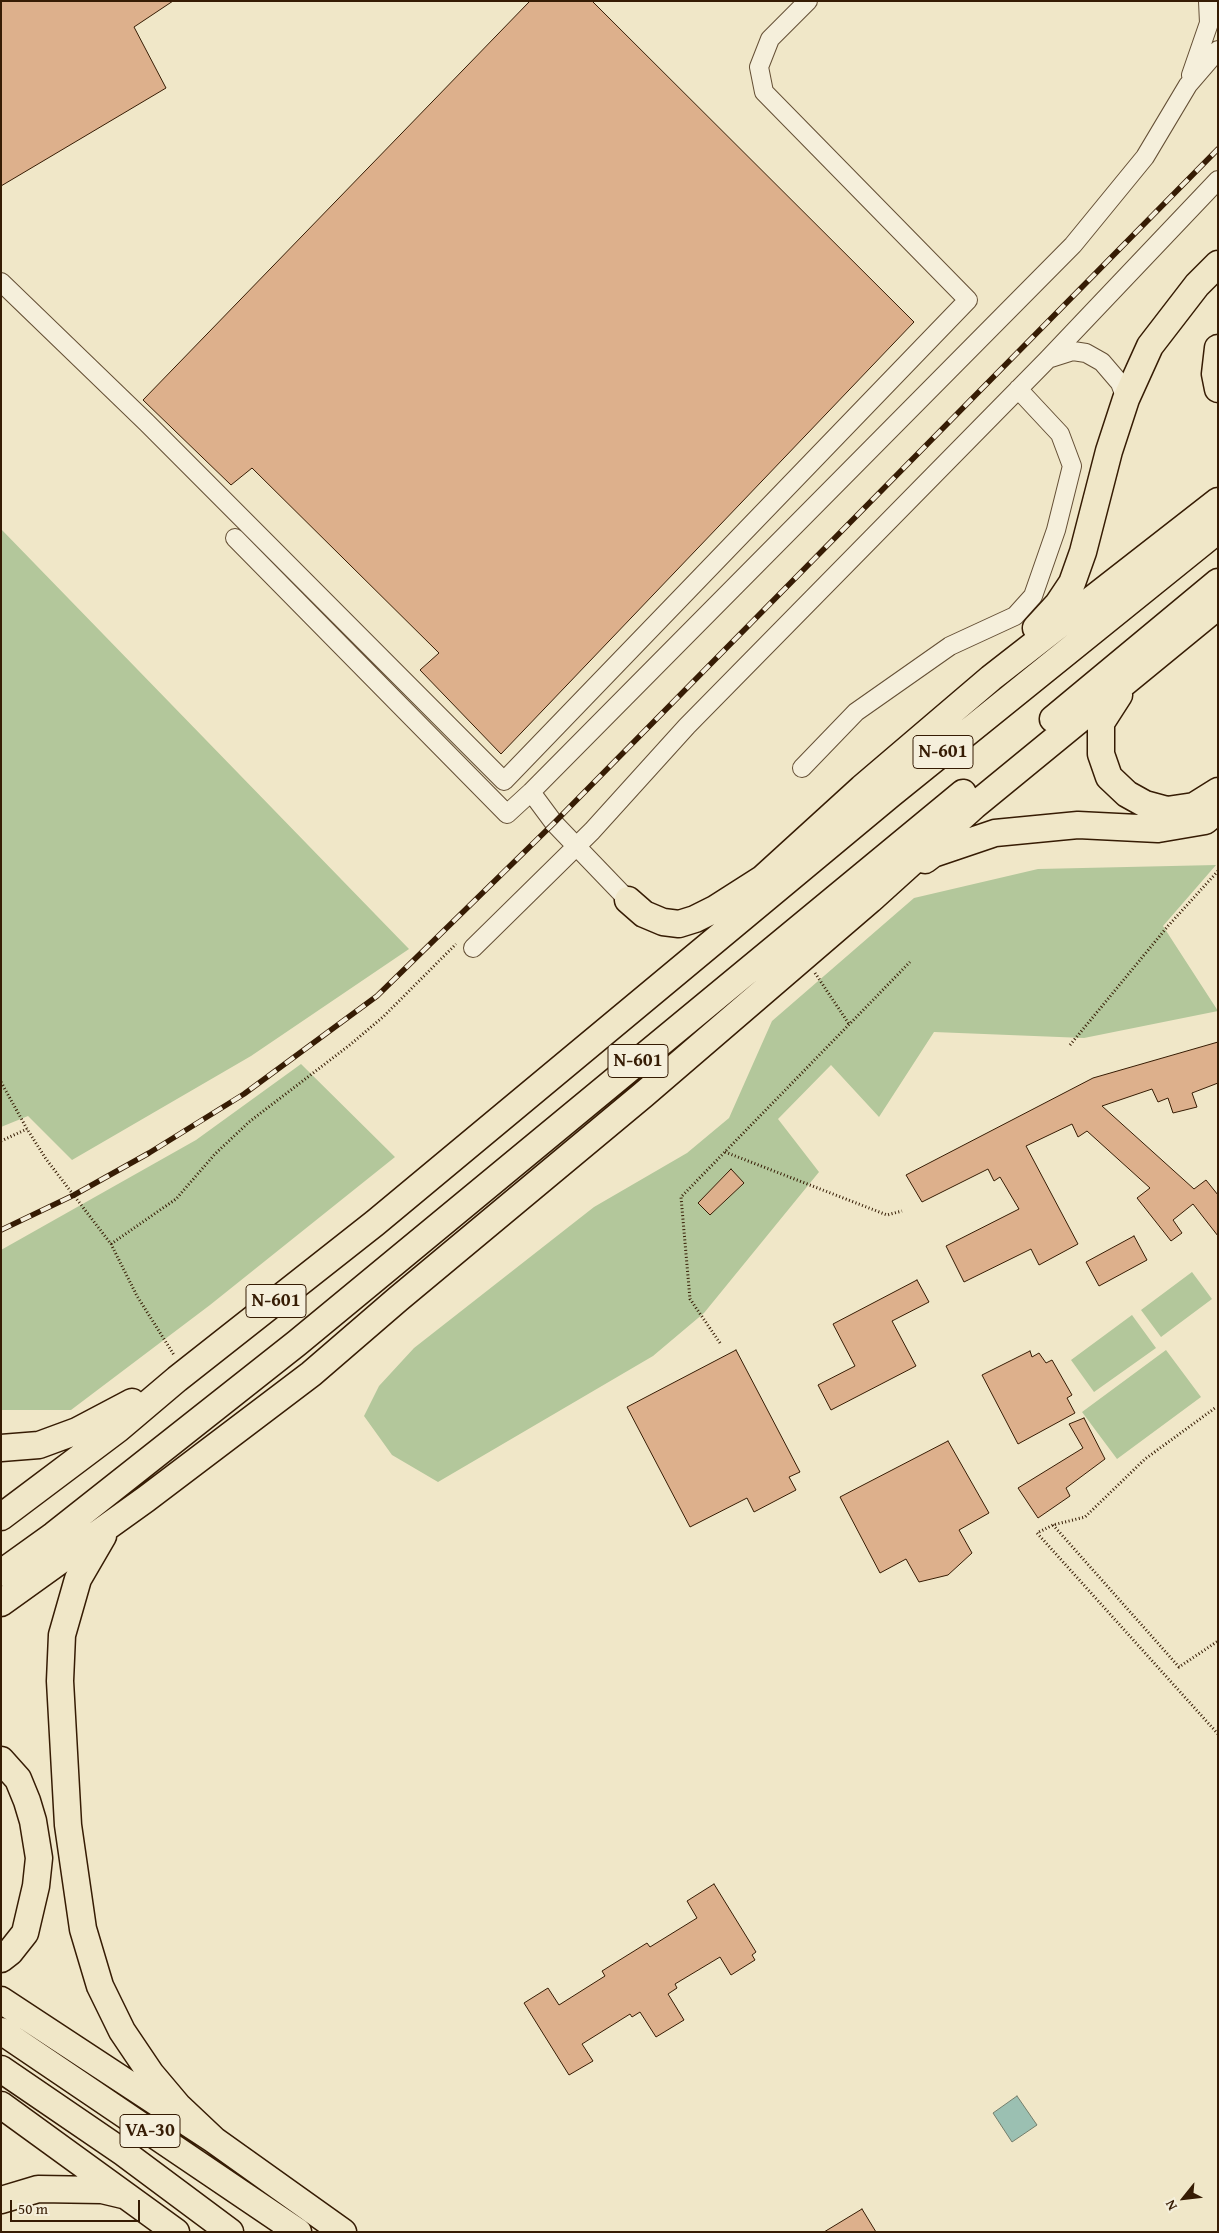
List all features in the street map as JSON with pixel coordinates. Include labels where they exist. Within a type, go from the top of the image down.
[{"type":"highway","points":[[991,678],[1058,604],[1072,583],[1083,552],[1109,452],[1126,398],[1150,346],[1197,285],[1218,264]]},
{"type":"highway","points":[[1218,348],[1215,374],[1218,389]]},
{"type":"highway","points":[[670,977],[702,937],[762,879],[862,788],[991,678],[1218,501]]},
{"type":"highway","name":"N-601","points":[[1,1517],[118,1429],[181,1376],[375,1223],[914,775],[1218,530]]},
{"type":"highway","name":"N-601","points":[[1,1573],[54,1535],[406,1254],[1218,582]]},
{"type":"highway","points":[[1,1604],[146,1499],[311,1374],[643,1095],[870,900],[974,806],[1218,606]]},
{"type":"highway","points":[[1127,682],[1101,723],[1102,754],[1109,777],[1127,794],[1145,804],[1167,810],[1194,806],[1218,791]]},
{"type":"highway","points":[[870,900],[933,854],[995,833],[1078,825],[1158,829],[1205,821],[1218,810]]},
{"type":"highway","points":[[628,900],[644,914],[663,922],[679,924],[695,919],[714,909],[762,879]]},
{"type":"highway","points":[[54,1535],[169,1459],[398,1299]]},
{"type":"highway","points":[[1,1448],[39,1445],[77,1431],[181,1376]]},
{"type":"highway","points":[[146,1499],[104,1535],[91,1555],[78,1579],[62,1636],[60,1682],[68,1825],[83,1929],[100,1986],[111,2011],[151,2074],[178,2106],[214,2140]]},
{"type":"highway","points":[[1,1760],[18,1779],[27,1801],[33,1821],[39,1858],[36,1886],[24,1933],[10,1952],[1,1959]]},
{"type":"highway","points":[[1,2000],[214,2140],[343,2232]]},
{"type":"highway","name":"VA-30","points":[[1,2031],[298,2232]]},
{"type":"highway","name":"VA-30","points":[[1,2069],[124,2153],[230,2232]]},
{"type":"highway","points":[[1,2105],[176,2232]]},
{"type":"highway","points":[[1,2200],[38,2189],[102,2190],[128,2196]]},
{"type":"street","points":[[1,282],[147,423],[504,781],[968,300],[764,92],[760,67],[770,39],[808,1]]},
{"type":"street","points":[[1188,84],[1209,23],[1208,1]]},
{"type":"street","points":[[1214,1],[1218,3]]},
{"type":"street","points":[[234,538],[507,814],[531,792],[1073,245],[1145,156],[1188,84],[1216,53]]},
{"type":"street","points":[[466,945],[577,846],[687,726],[1047,360],[1218,180]]},
{"type":"street","points":[[1047,360],[1059,354],[1073,351],[1086,353],[1102,362],[1113,373],[1120,383],[1126,398]]},
{"type":"street","points":[[802,768],[856,712],[950,646],[1015,616],[1033,596],[1056,530],[1072,466],[1060,434],[1018,389]]},
{"type":"street","points":[[531,792],[554,823],[628,900]]},
{"type":"path","points":[[1070,1045],[1168,926],[1218,871]]},
{"type":"path","points":[[111,1244],[176,1199],[215,1154],[248,1122],[378,1021],[466,945]]},
{"type":"path","points":[[804,957],[850,1024]]},
{"type":"path","points":[[720,1343],[690,1299],[681,1197],[910,962]]},
{"type":"path","points":[[1,1082],[26,1129],[46,1159],[111,1244],[181,1376]]},
{"type":"path","points":[[1,1140],[26,1129]]},
{"type":"path","points":[[725,1152],[886,1216],[902,1212]]},
{"type":"path","points":[[1218,1408],[1215,1408],[1146,1459],[1085,1517],[1053,1525],[1037,1533],[1218,1734]]},
{"type":"path","points":[[1053,1525],[1179,1667],[1218,1641]]},
{"type":"shaded area","points":[[1,529],[409,949],[251,1056],[72,1160],[28,1116],[1,1127]]},
{"type":"shaded area","points":[[1216,865],[1163,926],[1218,1011],[1084,1038],[934,1032],[879,1117],[831,1065],[778,1119],[819,1172],[704,1313],[653,1356],[438,1482],[392,1455],[364,1416],[379,1386],[414,1348],[594,1207],[687,1153],[729,1118],[772,1021],[914,898],[1038,869]]},
{"type":"shaded area","points":[[301,1064],[395,1157],[210,1305],[71,1410],[1,1410],[1,1250],[196,1140]]},
{"type":"shaded area","points":[[1192,1272],[1212,1299],[1161,1337],[1141,1310]]},
{"type":"shaded area","points":[[1132,1315],[1156,1348],[1094,1392],[1071,1360]]},
{"type":"shaded area","points":[[1166,1350],[1201,1397],[1117,1459],[1082,1412]]},
{"type":"shaded area","points":[[1017,2096],[1037,2125],[1012,2142],[993,2113]]},
{"type":"building","points":[[1,1],[173,1],[134,27],[166,88],[1,186]]},
{"type":"building","points":[[530,1],[592,1],[914,322],[501,754],[420,670],[439,653],[252,468],[231,485],[143,400]]},
{"type":"building","points":[[1218,1042],[1218,1083],[1192,1093],[1197,1107],[1173,1113],[1168,1098],[1158,1102],[1152,1089],[1102,1106],[1194,1189],[1206,1180],[1218,1195],[1218,1236],[1193,1204],[1173,1220],[1182,1233],[1171,1241],[1137,1198],[1150,1188],[1087,1131],[1078,1137],[1072,1124],[1026,1146],[1078,1244],[1039,1265],[1031,1249],[964,1282],[946,1246],[1019,1209],[1000,1177],[994,1181],[988,1169],[922,1202],[906,1175],[1093,1078]]},
{"type":"building","points":[[731,1169],[744,1183],[710,1215],[698,1203]]},
{"type":"building","points":[[1134,1236],[1147,1260],[1099,1286],[1086,1262]]},
{"type":"building","points":[[917,1280],[929,1302],[892,1321],[916,1366],[831,1410],[818,1385],[855,1366],[833,1324]]},
{"type":"building","points":[[736,1350],[800,1472],[789,1477],[796,1490],[754,1512],[747,1498],[690,1527],[627,1407]]},
{"type":"building","points":[[1030,1351],[1032,1357],[1039,1353],[1046,1363],[1052,1360],[1072,1395],[1067,1398],[1075,1413],[1018,1444],[982,1375]]},
{"type":"building","points":[[1084,1418],[1105,1459],[1066,1488],[1070,1496],[1038,1518],[1018,1488],[1083,1448],[1069,1424]]},
{"type":"building","points":[[948,1441],[989,1513],[959,1530],[972,1553],[948,1575],[919,1582],[906,1559],[880,1573],[840,1497]]},
{"type":"building","points":[[714,1884],[756,1952],[752,1955],[755,1960],[731,1975],[720,1957],[675,1984],[677,1988],[668,1994],[684,2020],[656,2037],[640,2012],[632,2017],[630,2014],[582,2044],[593,2061],[569,2075],[524,2003],[548,1988],[559,2005],[605,1976],[602,1971],[647,1943],[650,1947],[697,1918],[687,1901]]},
{"type":"building","points":[[862,2209],[876,2232],[824,2232]]},
{"type":"railway","points":[[1,1230],[74,1195],[149,1153],[244,1094],[377,996],[554,823],[1218,149]]}]
